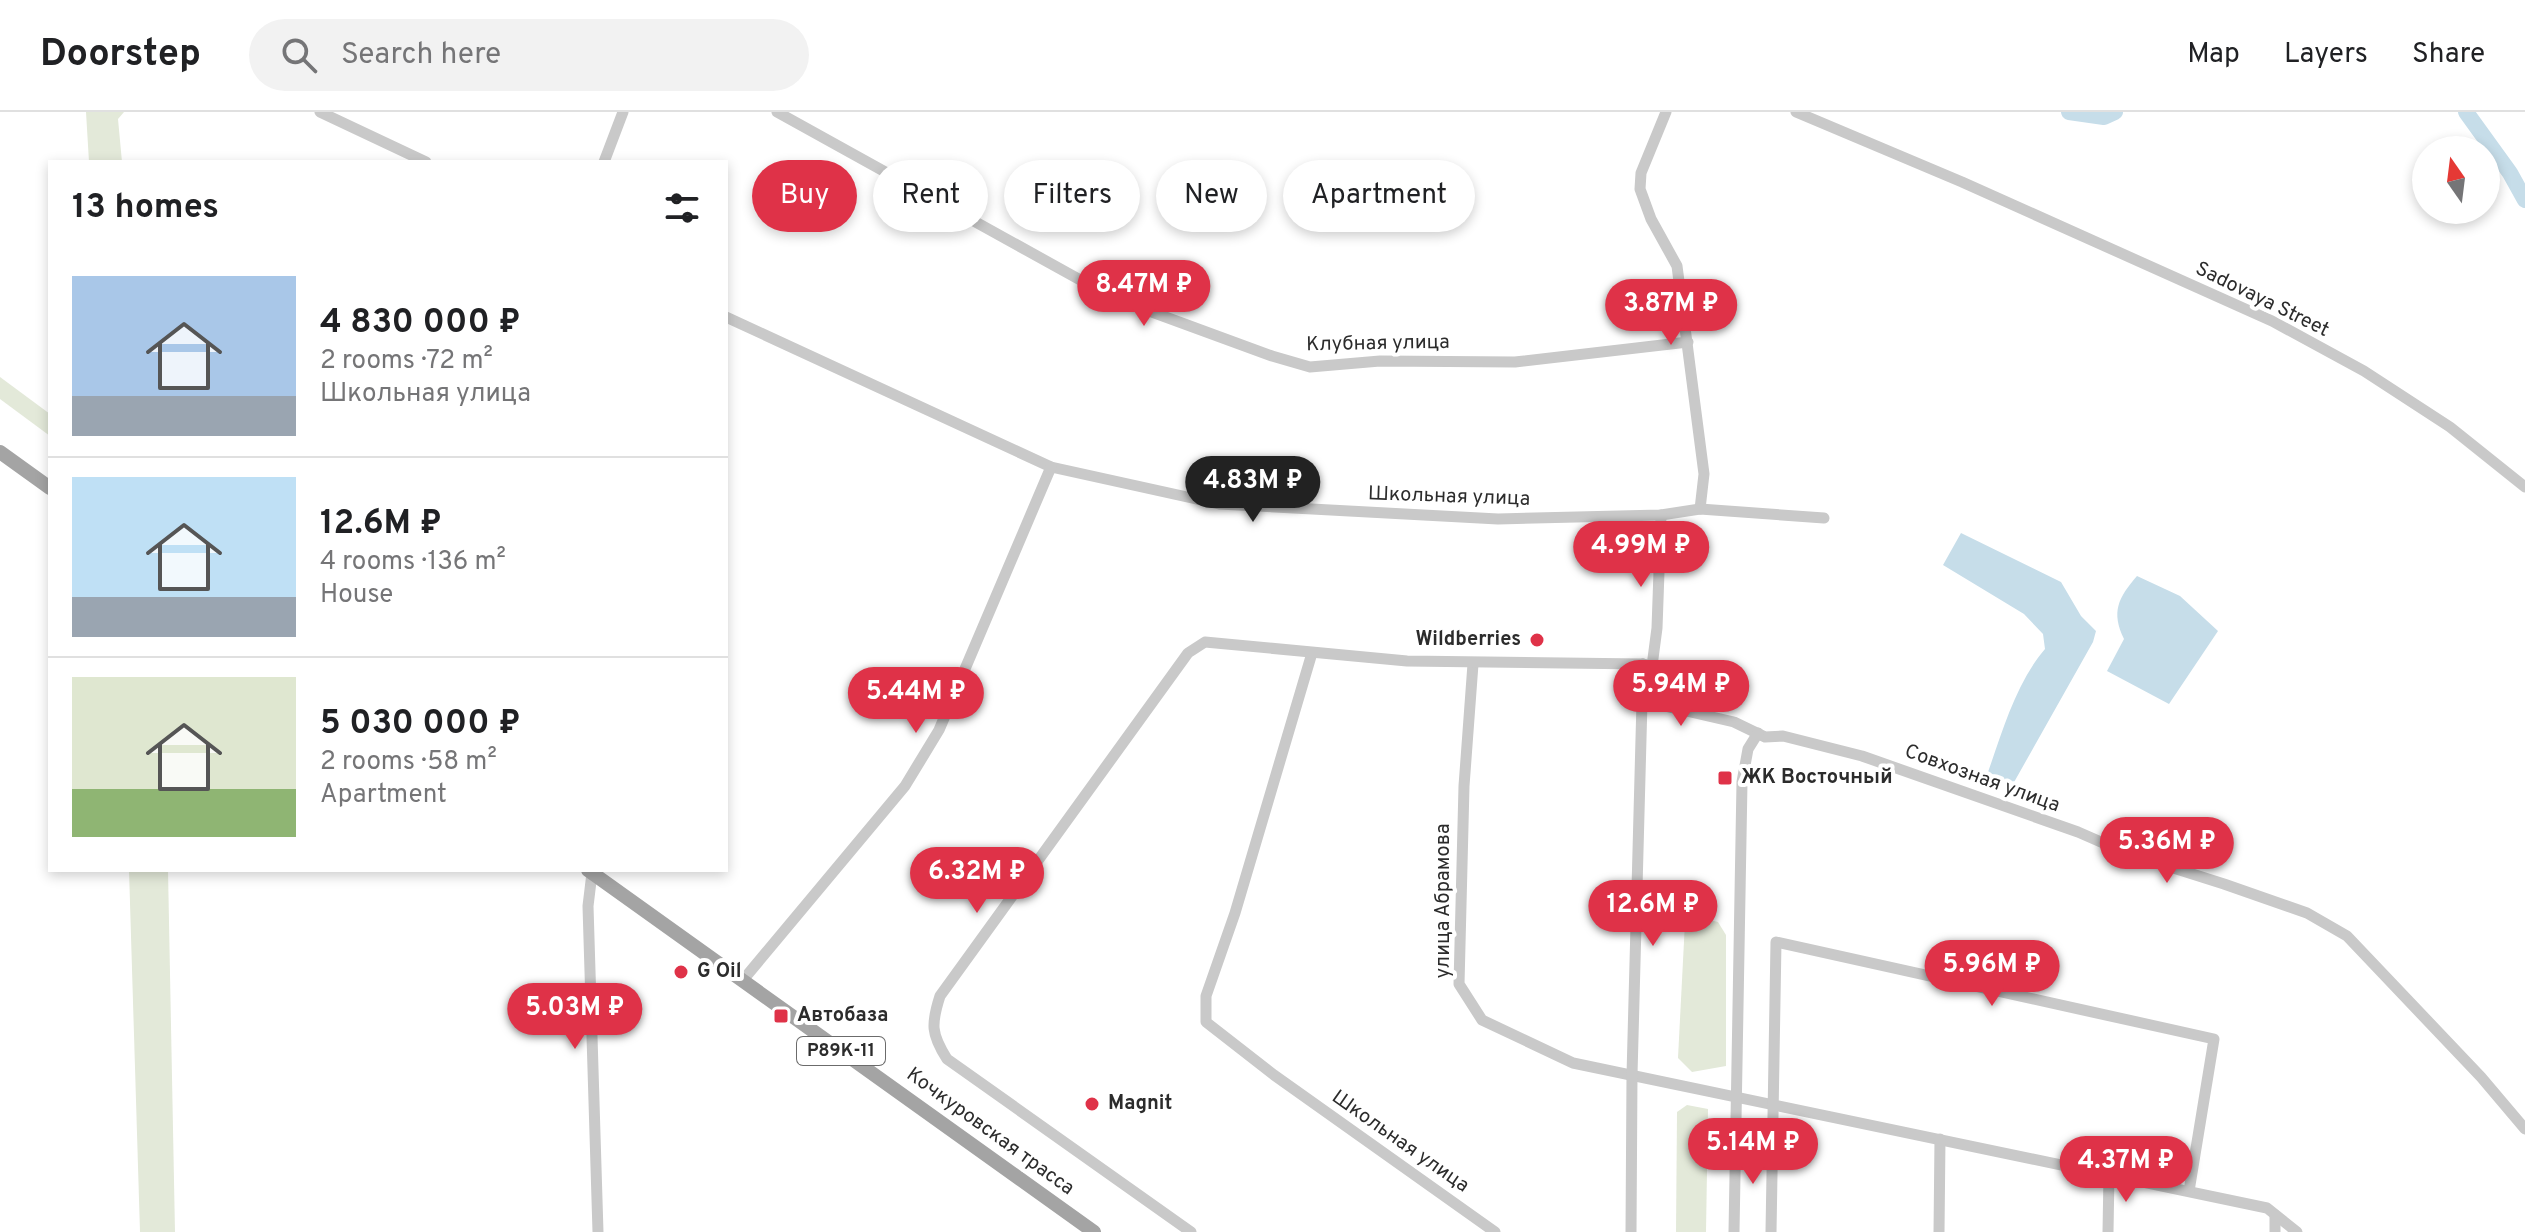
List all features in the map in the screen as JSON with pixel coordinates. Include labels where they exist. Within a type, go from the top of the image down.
[{"type":"main road","points":[[0,452],[48,487]]},
{"type":"main road","name":"Кочкуровская трасса","points":[[591,872],[1094,1232]]},
{"type":"street","points":[[320,112],[422,160]]},
{"type":"street","points":[[605,160],[623,112]]},
{"type":"street","name":"Клубная улица","points":[[777,112],[1111,297],[1310,367],[1380,361],[1515,362],[1688,342]]},
{"type":"street","points":[[1666,112],[1641,173],[1640,189],[1651,219],[1677,266],[1704,474],[1700,509]]},
{"type":"street","name":"Sadovaya Street","points":[[1796,112],[1962,182],[2272,321],[2364,371],[2438,419],[2525,487]]},
{"type":"street","name":"Школьная улица","points":[[728,318],[1051,467],[1219,504],[1498,519],[1661,515],[1700,509],[1824,518]]},
{"type":"street","points":[[743,980],[905,786],[939,730],[1051,467]]},
{"type":"street","points":[[1631,1232],[1632,1075],[1648,665],[1657,628],[1661,515]]},
{"type":"street","points":[[1191,1232],[947,1059],[938,1044],[932,1021],[940,996],[1188,653],[1205,642],[1407,661],[1648,665]]},
{"type":"street","name":"Школьная улица","points":[[1312,653],[1235,913],[1206,996],[1206,1022],[1274,1075],[1495,1232]]},
{"type":"street","name":"улица Абрамова","points":[[1473,664],[1464,786],[1459,984],[1482,1020],[1573,1063],[2267,1208],[2297,1232]]},
{"type":"street","name":"Совхозная улица","points":[[1648,665],[1653,691],[1669,707],[1734,722],[1765,737],[1783,736],[1862,756],[2078,832],[2126,853],[2307,913],[2347,936],[2481,1077],[2525,1129]]},
{"type":"street","points":[[1734,1232],[1742,782],[1748,749],[1758,733]]},
{"type":"street","points":[[590,872],[588,906],[598,1232]]},
{"type":"street","points":[[1771,1232],[1776,942],[2214,1039],[2189,1191]]},
{"type":"street","points":[[1939,1232],[1940,1139]]},
{"type":"street","points":[[2108,1232],[2109,1174]]},
{"type":"street","points":[[2275,1215],[2275,1232]]},
{"type":"green space","points":[[86,112],[124,112],[118,119],[122,160],[89,160]]},
{"type":"green space","points":[[0,377],[48,413],[48,435],[0,399]]},
{"type":"green space","points":[[129,872],[168,872],[175,1232],[140,1232]]},
{"type":"green space","points":[[1697,917],[1718,922],[1726,935],[1726,1066],[1692,1072],[1678,1058],[1685,922]]},
{"type":"green space","points":[[1687,1105],[1708,1109],[1706,1232],[1676,1232],[1677,1112]]},
{"type":"water","points":[[1961,533],[2061,582],[2081,616],[2096,631],[2093,642],[2013,784],[1988,772],[2018,692],[2045,649],[2043,634],[2024,614],[1943,565]]},
{"type":"water","points":[[2137,576],[2180,596],[2218,631],[2169,704],[2107,671],[2124,639],[2118,621],[2118,606]]},
{"type":"waterway","points":[[2069,112],[2104,117],[2115,112]]},
{"type":"waterway","points":[[2466,112],[2510,173],[2525,200]]},
{"type":"place","name":"Wildberries","points":[[1537,640]]},
{"type":"place","name":"ЖК Восточный","points":[[1725,778]]},
{"type":"place","name":"G Oil","points":[[681,972]]},
{"type":"place","name":"Автобаза","points":[[781,1016]]},
{"type":"place","name":"Magnit","points":[[1092,1104]]}]
